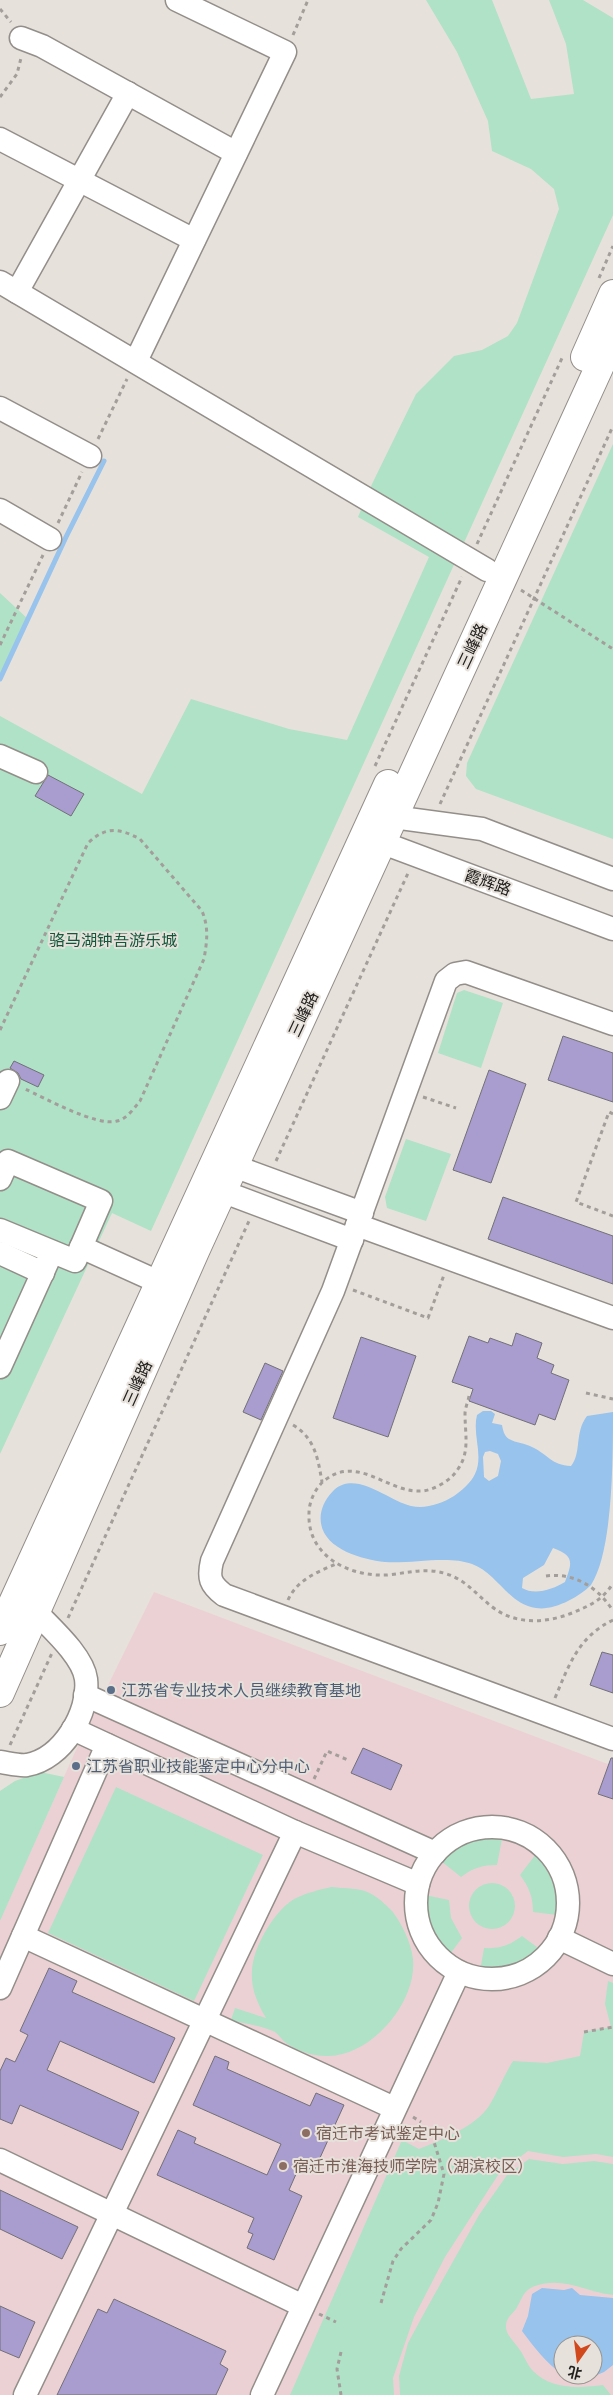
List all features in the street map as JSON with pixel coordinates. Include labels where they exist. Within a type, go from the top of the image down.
[{"type":"main road","name":"三峰路","points":[[495,574],[613,294]]},
{"type":"main road","name":"三峰路","points":[[0,1631],[168,1287],[495,574],[613,337]]},
{"type":"main road","name":"三峰路","points":[[0,1693],[36,1612],[168,1287]]},
{"type":"street","points":[[136,361],[285,52],[177,0]]},
{"type":"street","points":[[21,38],[42,46],[236,153]]},
{"type":"street","points":[[128,93],[78,180],[8,287],[495,574]]},
{"type":"street","points":[[0,139],[194,240]]},
{"type":"street","points":[[0,408],[90,456]]},
{"type":"street","points":[[0,510],[50,539]]},
{"type":"street","points":[[0,756],[36,772]]},
{"type":"street","points":[[384,814],[482,829],[613,879]]},
{"type":"street","name":"霞辉路","points":[[373,839],[613,929]]},
{"type":"street","points":[[613,1024],[482,976],[466,972],[455,974],[446,981],[336,1284],[212,1561],[209,1574],[212,1586],[224,1595],[613,1739]]},
{"type":"street","points":[[0,1179],[8,1161],[101,1201],[75,1262],[0,1230]]},
{"type":"street","points":[[225,1163],[268,1178],[357,1226]]},
{"type":"street","points":[[213,1188],[256,1204],[357,1226],[613,1318]]},
{"type":"street","points":[[81,1247],[168,1287]]},
{"type":"street","points":[[0,1367],[52,1252]]},
{"type":"street","points":[[0,1253],[43,1273]]},
{"type":"street","points":[[1,1762],[27,1765],[52,1754],[73,1729],[84,1702],[86,1678],[72,1649],[36,1612]]},
{"type":"street","points":[[85,1695],[435,1853]]},
{"type":"street","points":[[73,1729],[295,1832],[418,1884]]},
{"type":"street","points":[[0,1988],[107,1745]]},
{"type":"street","points":[[487,1827],[512,1830],[534,1840],[553,1857],[565,1879],[568,1904],[564,1929],[552,1951],[532,1968],[509,1977],[484,1979],[459,1972],[439,1958],[424,1938],[416,1914],[418,1884],[425,1865],[441,1846],[462,1833],[487,1827]]},
{"type":"street","points":[[25,2395],[295,1832]]},
{"type":"street","points":[[23,1936],[394,2108]]},
{"type":"street","points":[[559,1938],[613,1964]]},
{"type":"street","points":[[262,2395],[394,2108],[459,1972]]},
{"type":"street","points":[[0,2160],[303,2306]]},
{"type":"path","points":[[285,52],[308,0]]},
{"type":"path","points":[[0,645],[136,361]]},
{"type":"path","points":[[431,822],[613,426]]},
{"type":"path","points":[[495,574],[613,649]]},
{"type":"path","points":[[0,1030],[88,843],[98,833],[113,830],[140,838],[202,912],[207,924],[204,959],[140,1101],[130,1113],[117,1122],[103,1121],[88,1118],[4,1089]]},
{"type":"path","points":[[268,1178],[416,855]]},
{"type":"path","points":[[406,1090],[456,1108]]},
{"type":"path","points":[[613,1114],[609,1112],[576,1202],[613,1216]]},
{"type":"path","points":[[1,1762],[256,1204]]},
{"type":"path","points":[[336,1284],[428,1318],[450,1259]]},
{"type":"path","points":[[586,1393],[613,1400]]},
{"type":"path","points":[[469,1396],[465,1412],[467,1448],[459,1469],[443,1484],[425,1492],[411,1492],[368,1473],[353,1470],[343,1470],[322,1482],[314,1495],[309,1511],[309,1526],[320,1551],[336,1564],[362,1573],[385,1575],[421,1570],[447,1574],[473,1588],[496,1610],[512,1617],[532,1621],[549,1621],[590,1606],[604,1596],[613,1583]]},
{"type":"path","points":[[278,1417],[299,1429],[310,1441],[317,1454],[322,1482]]},
{"type":"path","points":[[282,1615],[294,1588],[317,1571],[336,1564]]},
{"type":"path","points":[[546,1576],[564,1576],[592,1587],[604,1596],[613,1611]]},
{"type":"path","points":[[548,1715],[578,1648],[604,1625],[613,1620]]},
{"type":"path","points":[[306,1795],[327,1751],[348,1760]]},
{"type":"path","points":[[584,2032],[613,2027]]},
{"type":"path","points":[[381,2303],[393,2261],[401,2249],[431,2220],[438,2203],[444,2174],[434,2142]]},
{"type":"path","points":[[342,2352],[336,2369],[342,2395]]},
{"type":"shaded area","name":"宿迁市考试鉴定中心","points":[[154,1592],[613,1766],[613,2395],[0,2395],[0,1920],[76,1750]]},
{"type":"green space","name":"骆马湖钟吾游乐城","points":[[426,0],[492,0],[531,99],[574,94],[566,44],[549,0],[583,0],[613,18],[613,215],[151,1231],[112,1213],[0,1454],[0,716],[142,794],[191,699],[289,729],[347,740],[429,557],[358,517],[416,394],[454,356],[482,350],[508,336],[517,323],[559,209],[554,189],[531,169],[492,151],[488,121],[457,52]]},
{"type":"green space","points":[[613,444],[613,839],[476,789],[466,776],[467,763]]},
{"type":"green space","points":[[0,593],[29,620],[0,679]]},
{"type":"green space","points":[[464,990],[503,1003],[481,1068],[438,1053],[457,993]]},
{"type":"green space","points":[[406,1139],[451,1154],[426,1221],[387,1208],[385,1197]]},
{"type":"green space","points":[[40,1772],[64,1777],[0,1921],[0,1791],[15,1781]]},
{"type":"green space","points":[[116,1787],[263,1855],[194,2001],[48,1933]]},
{"type":"green space","points":[[477,1839],[502,1839],[497,1865],[478,1868],[461,1877],[441,1861],[457,1847]]},
{"type":"green space","points":[[536,1854],[553,1883],[557,1915],[533,1912],[530,1892],[520,1875]]},
{"type":"green space","points":[[492,1883],[505,1887],[511,1893],[515,1906],[511,1919],[505,1925],[492,1929],[479,1925],[473,1919],[469,1906],[473,1893],[479,1887]]},
{"type":"green space","points":[[331,1887],[365,1891],[383,1902],[403,1927],[413,1959],[408,1992],[400,2008],[389,2023],[376,2036],[361,2046],[345,2053],[323,2056],[296,2049],[270,2030],[231,2020],[235,2008],[266,2018],[259,2006],[252,1982],[252,1971],[257,1948],[270,1924],[290,1901],[308,1893]]},
{"type":"green space","points":[[425,1895],[449,1900],[451,1918],[462,1938],[447,1958],[428,1929],[424,1912]]},
{"type":"green space","points":[[522,1936],[541,1950],[535,1956],[521,1965],[505,1971],[480,1971],[484,1948],[504,1946]]},
{"type":"green space","points":[[608,1981],[613,1983],[613,2157],[596,2154],[563,2157],[528,2151],[500,2172],[445,2257],[414,2317],[393,2378],[394,2395],[290,2395],[402,2140],[419,2149],[457,2132],[475,2120],[489,2106],[513,2061],[547,2063],[580,2056],[584,2032],[611,2027],[605,2004]]},
{"type":"green space","points":[[529,2159],[563,2164],[594,2161],[613,2164],[613,2295],[565,2284],[546,2283],[535,2286],[523,2295],[516,2309],[509,2317],[506,2327],[508,2335],[520,2350],[530,2368],[539,2377],[553,2383],[553,2385],[584,2387],[603,2385],[611,2395],[400,2395],[399,2376],[408,2343],[479,2215],[507,2175]]},
{"type":"water","points":[[483,1411],[491,1411],[495,1414],[492,1423],[502,1425],[507,1438],[538,1450],[554,1462],[571,1466],[576,1455],[583,1422],[587,1416],[613,1412],[610,1503],[604,1550],[591,1585],[566,1602],[543,1608],[527,1606],[510,1595],[489,1574],[472,1564],[452,1560],[385,1562],[363,1558],[341,1549],[325,1535],[321,1525],[323,1507],[334,1490],[343,1485],[352,1483],[362,1485],[402,1503],[417,1507],[439,1503],[460,1492],[471,1481],[477,1467],[477,1415]],"holes":[[[490,1451],[498,1454],[501,1461],[498,1476],[489,1481],[484,1477],[483,1457],[485,1452]],[[553,1548],[565,1554],[570,1561],[565,1582],[550,1589],[538,1591],[522,1588],[523,1578],[544,1565]]]},
{"type":"water","points":[[542,2288],[564,2290],[572,2288],[580,2295],[613,2298],[613,2365],[603,2372],[603,2335],[553,2335],[553,2367],[551,2365],[522,2331],[528,2316],[532,2294]]},
{"type":"building","points":[[48,775],[84,794],[71,816],[35,796]]},
{"type":"building","points":[[563,1036],[613,1053],[613,1102],[548,1080]]},
{"type":"building","points":[[14,1061],[44,1075],[38,1087],[21,1079],[18,1073],[10,1068]]},
{"type":"building","points":[[489,1070],[526,1084],[491,1183],[453,1170]]},
{"type":"building","points":[[503,1197],[613,1236],[613,1284],[488,1239]]},
{"type":"building","points":[[516,1333],[542,1343],[537,1358],[554,1365],[551,1373],[569,1380],[555,1420],[539,1414],[535,1425],[469,1401],[473,1389],[452,1382],[469,1336],[488,1343],[490,1338],[512,1346]]},
{"type":"building","points":[[361,1337],[416,1356],[388,1437],[333,1418]]},
{"type":"building","points":[[265,1363],[283,1371],[261,1420],[243,1412]]},
{"type":"building","points":[[602,1652],[613,1655],[613,1693],[590,1685]]},
{"type":"building","points":[[363,1748],[402,1765],[391,1790],[351,1773]]},
{"type":"building","points":[[611,1758],[613,1758],[613,1799],[598,1794]]},
{"type":"building","points":[[49,1968],[77,1981],[72,1992],[175,2038],[154,2083],[60,2041],[47,2070],[139,2112],[122,2150],[20,2105],[12,2124],[0,2119],[0,2071],[6,2058],[15,2062],[28,2035],[20,2031]]},
{"type":"building","points":[[215,2056],[229,2062],[227,2069],[310,2106],[316,2093],[344,2105],[314,2171],[300,2165],[289,2190],[302,2196],[274,2260],[247,2248],[253,2234],[248,2232],[254,2218],[157,2175],[178,2130],[196,2138],[194,2143],[267,2175],[281,2144],[193,2105]]},
{"type":"building","points":[[0,2190],[78,2227],[62,2259],[0,2229]]},
{"type":"building","points":[[114,2299],[226,2351],[220,2364],[228,2369],[216,2395],[57,2395],[98,2309],[107,2313]]},
{"type":"building","points":[[0,2306],[35,2322],[19,2358],[0,2350]]},
{"type":"waterway","points":[[0,679],[66,537],[104,461]]},
{"type":"place","name":"江苏省专业技术人员继续教育基地","points":[[111,1690]]},
{"type":"place","name":"江苏省职业技能鉴定中心分中心","points":[[76,1766]]},
{"type":"place","name":"宿迁市考试鉴定中心","points":[[306,2133]]},
{"type":"place","name":"宿迁市淮海技师学院（湖滨校区）","points":[[283,2166]]}]
